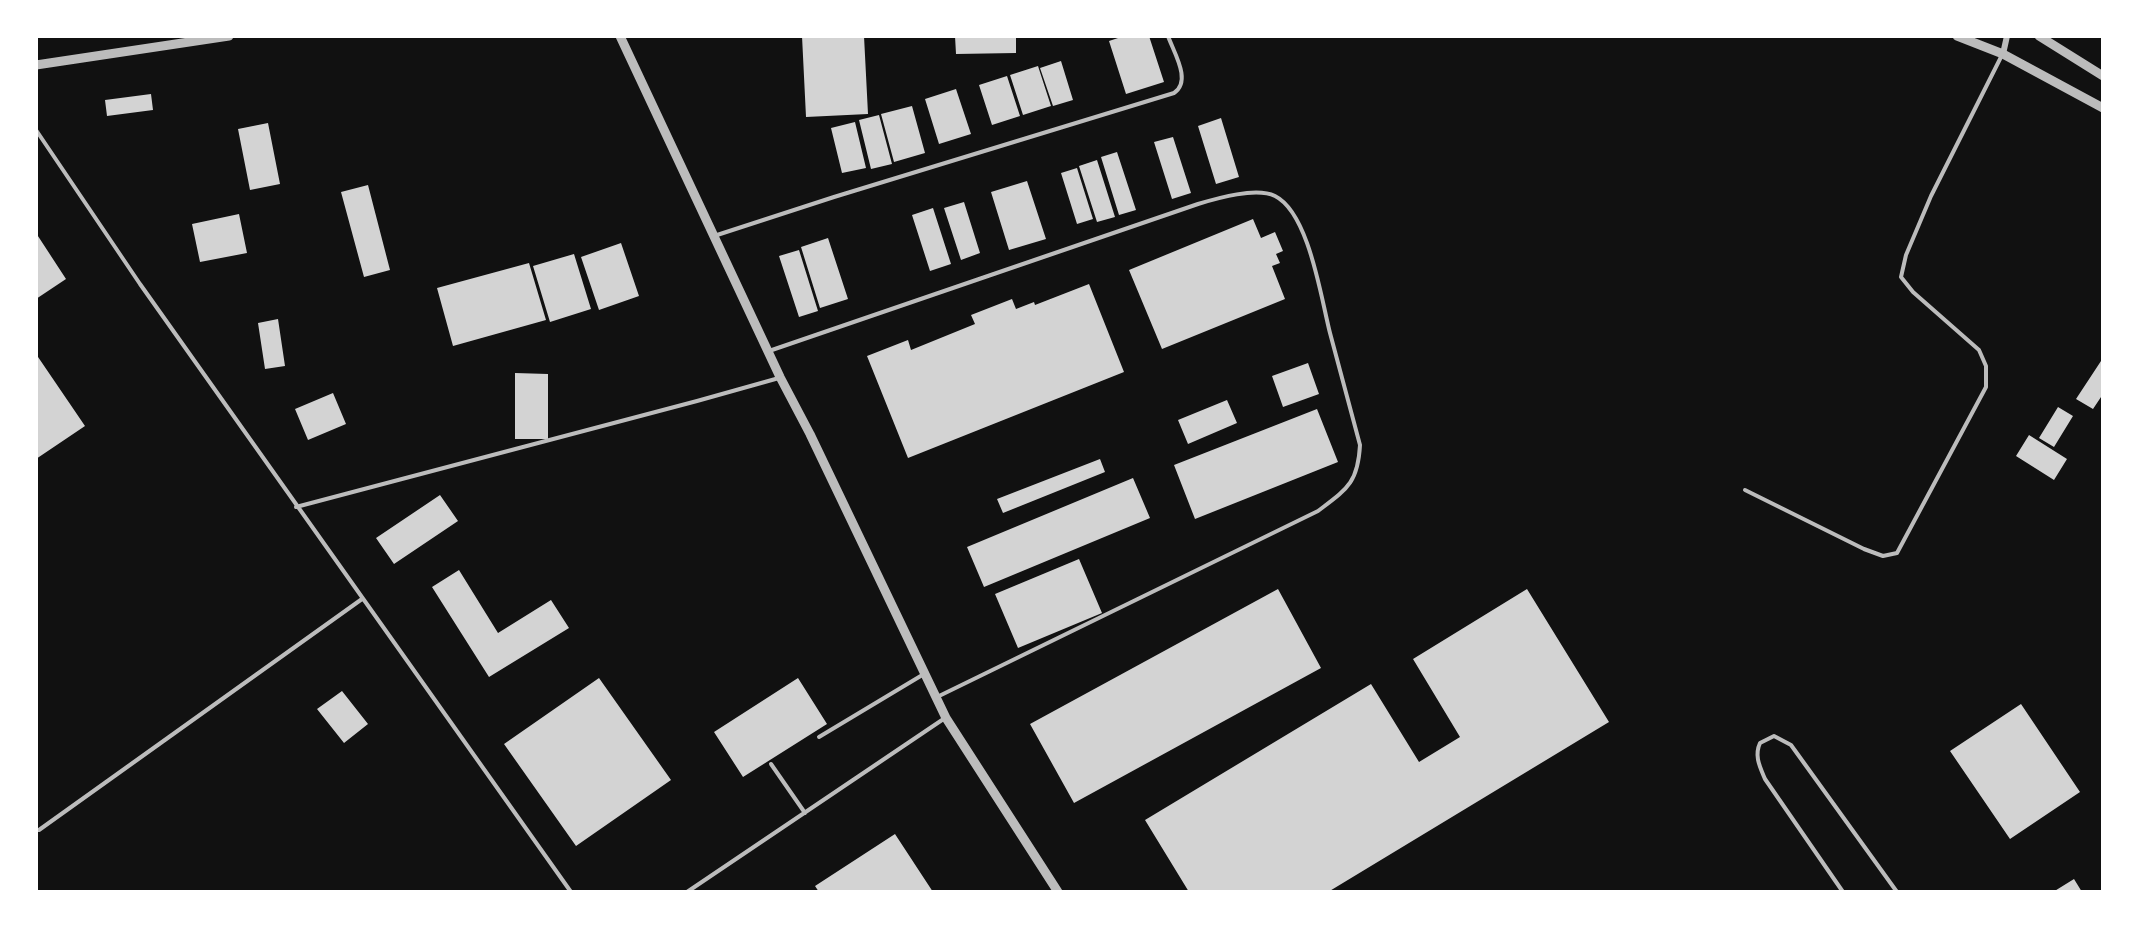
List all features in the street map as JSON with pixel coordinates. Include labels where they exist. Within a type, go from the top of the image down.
[{"type":"street","points":[[36,65],[229,36]]},
{"type":"street","points":[[620,36],[780,377],[810,434],[946,718],[1058,892]]},
{"type":"street","points":[[1957,36],[2002,54],[2103,108]]},
{"type":"street","points":[[2002,54],[2007,36]]},
{"type":"street","points":[[2039,36],[2103,76]]},
{"type":"lane","points":[[714,236],[1174,93],[1183,84],[1168,36]]},
{"type":"lane","points":[[1745,490],[1874,553],[1883,556],[1898,553],[1986,387],[1986,366],[1979,350],[1913,292],[1901,277],[1906,255],[1931,196],[2002,54]]},
{"type":"lane","points":[[36,130],[140,284],[296,507],[571,892]]},
{"type":"lane","points":[[768,351],[1198,204],[1229,196],[1261,193],[1272,195],[1285,202],[1294,213],[1323,292],[1330,334],[1360,445],[1359,462],[1354,477],[1343,492],[1318,511],[936,697]]},
{"type":"lane","points":[[296,507],[780,377]]},
{"type":"lane","points":[[39,830],[362,599]]},
{"type":"lane","points":[[819,737],[925,674]]},
{"type":"lane","points":[[687,892],[946,718]]},
{"type":"lane","points":[[1843,892],[1766,779],[1759,764],[1756,751],[1760,743],[1774,736],[1791,745],[1897,892]]},
{"type":"lane","points":[[771,764],[805,813]]},
{"type":"building","points":[[802,36],[864,36],[868,114],[806,117]]},
{"type":"building","points":[[955,36],[1016,36],[1016,53],[956,54]]},
{"type":"building","points":[[1124,36],[1149,36],[1164,82],[1126,94],[1109,41]]},
{"type":"building","points":[[1061,61],[1073,100],[1053,106],[1040,68]]},
{"type":"building","points":[[1038,66],[1051,106],[1023,115],[1010,75]]},
{"type":"building","points":[[1007,76],[1020,116],[992,125],[979,85]]},
{"type":"building","points":[[956,89],[971,134],[939,144],[925,99]]},
{"type":"building","points":[[151,94],[153,110],[107,116],[105,100]]},
{"type":"building","points":[[912,106],[925,153],[894,162],[881,114]]},
{"type":"building","points":[[879,115],[892,164],[871,169],[859,120]]},
{"type":"building","points":[[1221,118],[1239,177],[1216,184],[1198,126]]},
{"type":"building","points":[[855,122],[866,168],[842,173],[831,128]]},
{"type":"building","points":[[268,123],[280,184],[250,190],[238,129]]},
{"type":"building","points":[[1173,137],[1191,193],[1172,199],[1154,142]]},
{"type":"building","points":[[1117,152],[1136,210],[1119,215],[1101,157]]},
{"type":"building","points":[[1097,160],[1115,217],[1097,222],[1079,166]]},
{"type":"building","points":[[1077,168],[1093,219],[1077,224],[1061,173]]},
{"type":"building","points":[[1027,181],[1046,239],[1009,250],[991,192]]},
{"type":"building","points":[[368,185],[390,270],[364,277],[341,192]]},
{"type":"building","points":[[964,202],[980,253],[961,260],[944,208]]},
{"type":"building","points":[[933,208],[951,264],[930,271],[912,215]]},
{"type":"building","points":[[239,214],[247,253],[200,262],[192,224]]},
{"type":"building","points":[[1253,219],[1261,238],[1275,232],[1283,251],[1276,254],[1280,263],[1272,266],[1285,299],[1162,349],[1129,270]]},
{"type":"building","points":[[36,233],[66,279],[36,299]]},
{"type":"building","points":[[828,238],[848,299],[820,308],[801,247]]},
{"type":"building","points":[[621,243],[639,296],[599,310],[581,257]]},
{"type":"building","points":[[799,250],[818,311],[799,317],[779,256]]},
{"type":"building","points":[[574,254],[591,309],[550,322],[533,266]]},
{"type":"building","points":[[529,263],[546,320],[453,346],[437,288]]},
{"type":"building","points":[[1089,284],[1124,372],[908,458],[867,356],[908,340],[911,350],[975,324],[971,315],[1012,299],[1016,309],[1034,302],[1035,305]]},
{"type":"building","points":[[278,319],[285,366],[265,369],[258,323]]},
{"type":"building","points":[[36,354],[85,426],[36,459]]},
{"type":"building","points":[[2101,361],[2103,362],[2103,394],[2093,409],[2076,399]]},
{"type":"building","points":[[1308,363],[1319,394],[1283,407],[1272,376]]},
{"type":"building","points":[[515,373],[548,374],[548,439],[515,439]]},
{"type":"building","points":[[333,393],[346,424],[308,440],[295,409]]},
{"type":"building","points":[[1227,400],[1237,423],[1188,444],[1178,420]]},
{"type":"building","points":[[2058,407],[2073,416],[2054,447],[2039,438]]},
{"type":"building","points":[[1317,409],[1338,462],[1195,519],[1174,465]]},
{"type":"building","points":[[2029,435],[2067,459],[2054,480],[2016,456]]},
{"type":"building","points":[[1100,459],[1105,472],[1003,513],[997,499]]},
{"type":"building","points":[[1133,478],[1150,518],[984,587],[967,547]]},
{"type":"building","points":[[440,495],[458,521],[394,564],[376,538]]},
{"type":"building","points":[[1079,559],[1102,613],[1018,648],[995,594]]},
{"type":"building","points":[[459,570],[498,633],[551,600],[569,628],[489,677],[432,587]]},
{"type":"building","points":[[1278,589],[1321,668],[1074,803],[1030,724]]},
{"type":"building","points":[[1527,589],[1609,722],[1328,892],[1189,892],[1145,820],[1371,684],[1419,762],[1460,737],[1413,659]]},
{"type":"building","points":[[599,678],[671,780],[576,846],[504,744]]},
{"type":"building","points":[[798,678],[827,724],[743,777],[714,732]]},
{"type":"building","points":[[342,691],[368,724],[344,743],[317,709]]},
{"type":"building","points":[[2021,704],[2080,792],[2010,839],[1950,751]]},
{"type":"building","points":[[895,834],[933,892],[819,892],[815,886]]},
{"type":"building","points":[[2074,879],[2082,892],[2053,892]]}]
